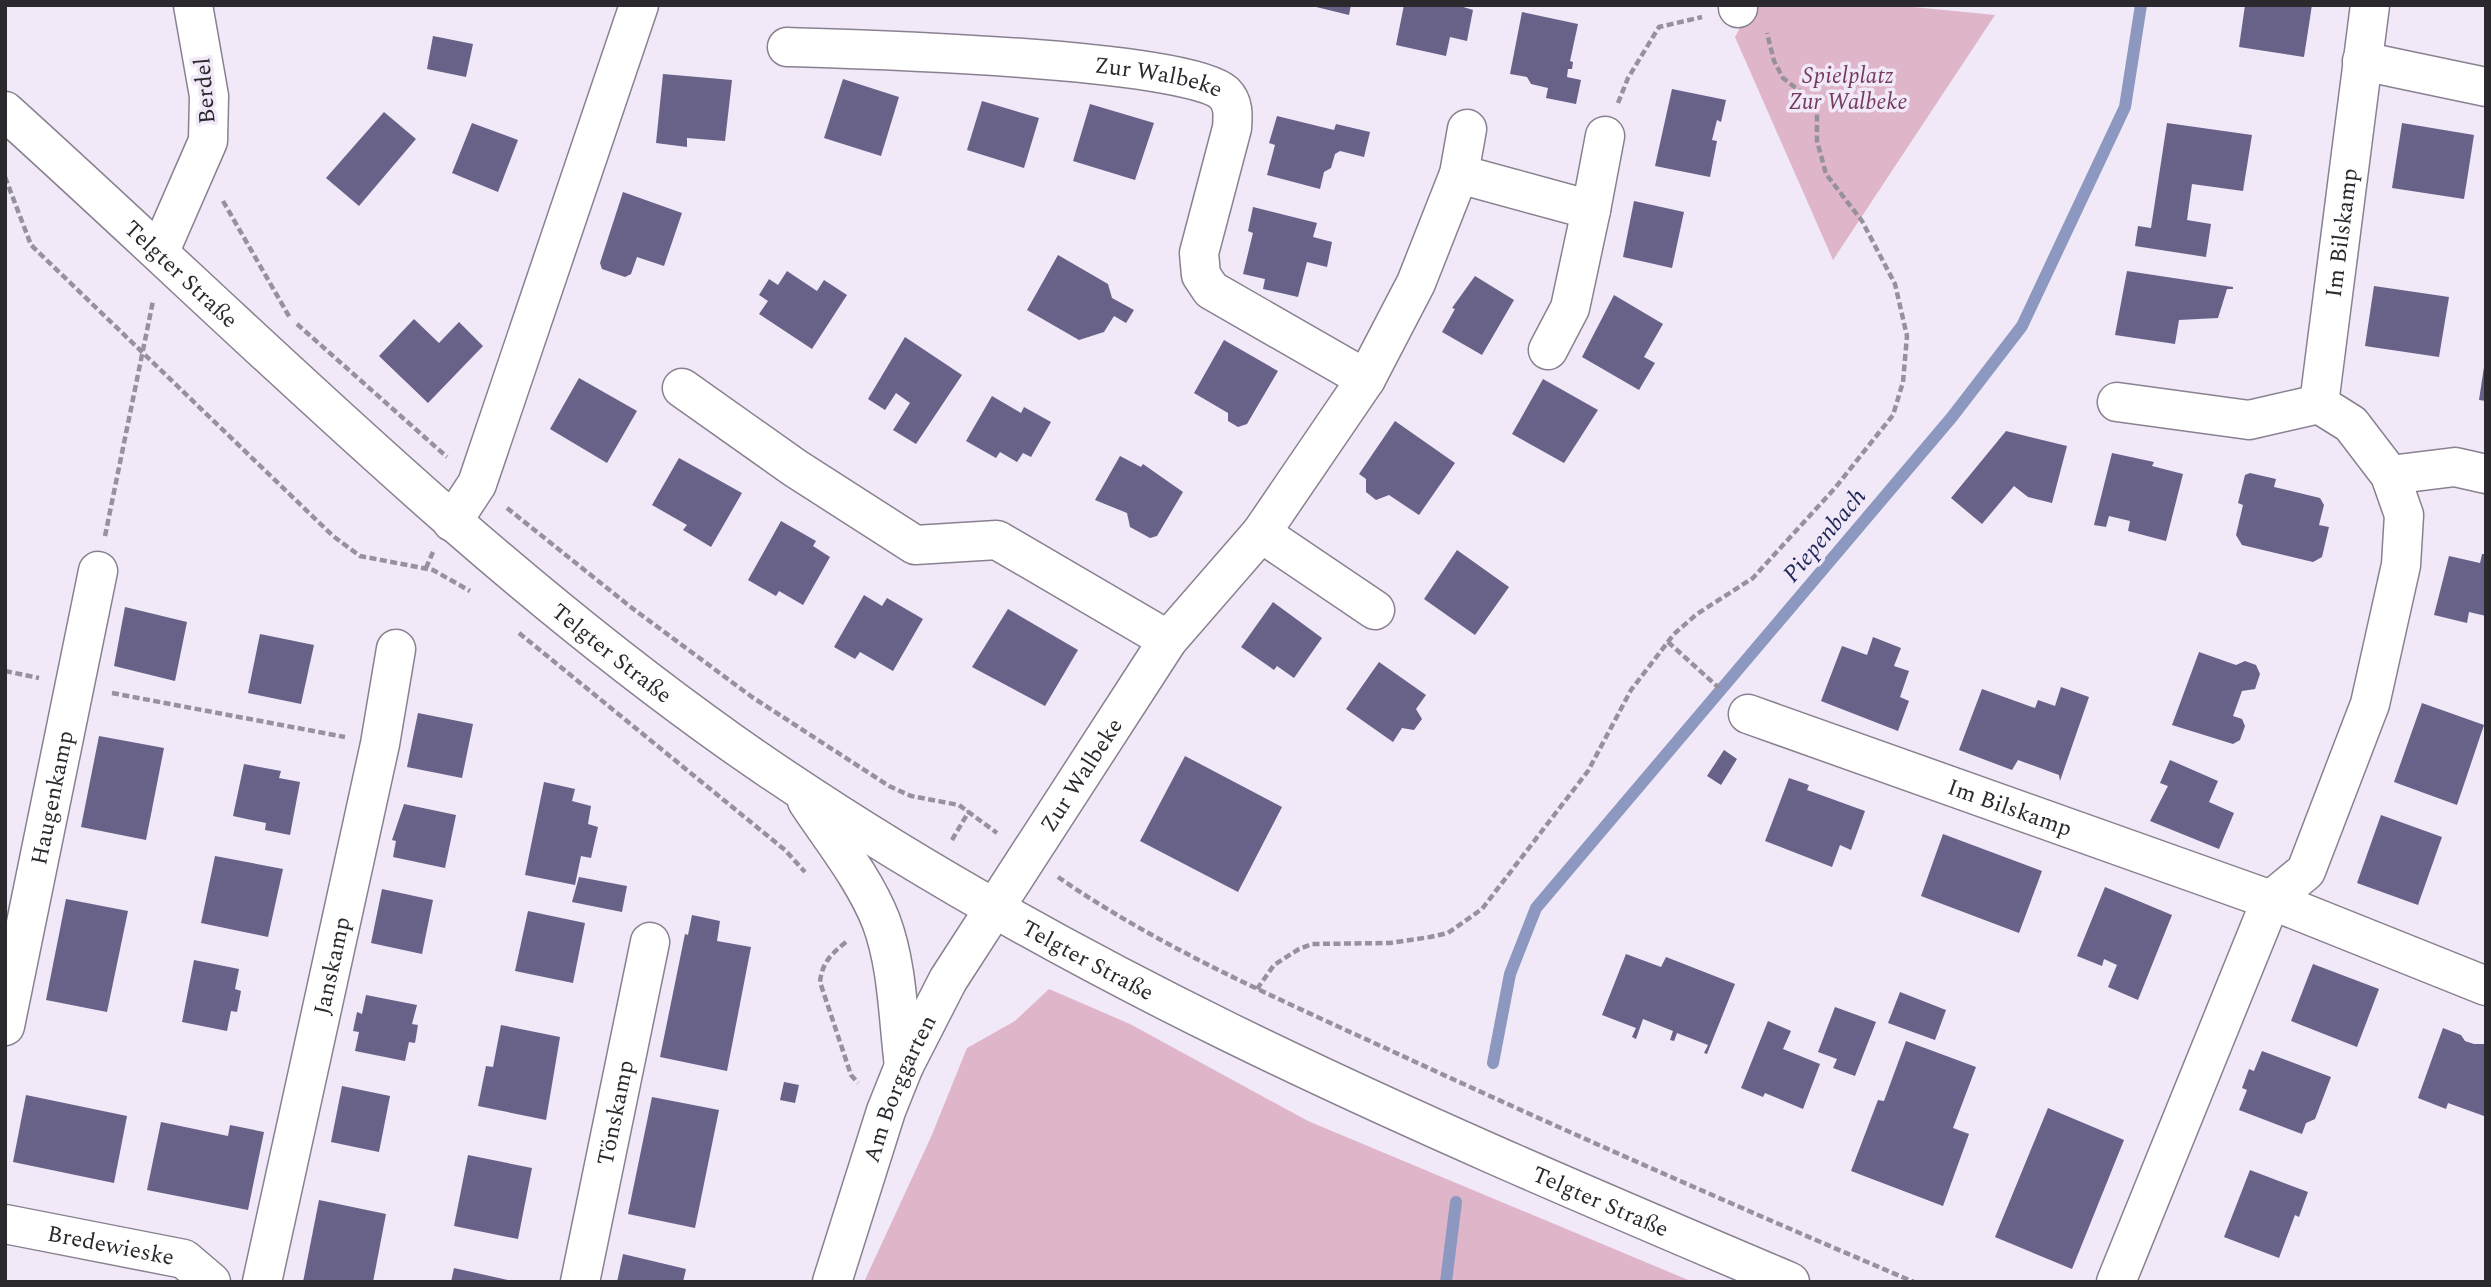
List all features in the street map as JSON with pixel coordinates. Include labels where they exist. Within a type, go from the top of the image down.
[{"type":"street","name":"Berdel","points":[[160,251],[208,141],[209,96],[193,5]]},
{"type":"street","points":[[452,522],[477,484],[639,5]]},
{"type":"street","name":"Im Bilskamp","points":[[2319,404],[2370,5]]},
{"type":"street","name":"Zur Walbeke","points":[[787,47],[918,51],[1156,72],[1200,82],[1222,92],[1232,107],[1232,128],[1199,253],[1201,275],[1211,290],[1366,379]]},
{"type":"street","points":[[2362,61],[2486,87]]},
{"type":"street","name":"Telgter Straße","points":[[5,111],[452,522],[607,649],[799,789],[992,909],[1101,970],[1234,1038],[1457,1139],[1790,1282]]},
{"type":"street","name":"Zur Walbeke","points":[[992,909],[1168,640],[1261,533],[1366,379],[1416,283],[1460,174],[1467,128]]},
{"type":"street","points":[[1548,350],[1570,308],[1605,136]]},
{"type":"street","points":[[1460,174],[1591,210]]},
{"type":"street","points":[[682,388],[794,468],[915,545],[997,540],[1168,640]]},
{"type":"street","points":[[2116,1282],[2271,900],[2306,871],[2370,704],[2401,565],[2404,515],[2390,475],[2351,424],[2319,404],[2249,420],[2117,402]]},
{"type":"street","points":[[2390,475],[2455,467],[2486,474]]},
{"type":"street","points":[[1261,533],[1375,610]]},
{"type":"street","name":"Haugenkamp","points":[[5,1026],[98,571]]},
{"type":"street","name":"Janskamp","points":[[262,1282],[380,744],[396,649]]},
{"type":"street","name":"Im Bilskamp","points":[[1748,714],[2271,900],[2486,986]]},
{"type":"street","points":[[799,789],[871,899],[881,923],[890,954],[904,1066]]},
{"type":"street","name":"Am Borggarten","points":[[832,1282],[886,1111],[904,1066],[948,980],[992,909]]},
{"type":"street","name":"Tönskamp","points":[[580,1282],[650,942]]},
{"type":"street","name":"Bredewieske","points":[[5,1224],[184,1259],[211,1282]]},
{"type":"path","points":[[1257,989],[1274,965],[1298,949],[1322,944],[1390,943],[1430,937],[1448,933],[1482,909],[1588,772],[1631,690],[1668,642],[1690,619],[1754,578],[1835,488],[1893,415],[1906,365],[1905,320],[1895,284],[1862,220],[1826,174],[1820,159],[1817,113],[1813,104],[1783,78],[1770,48],[1768,33],[1738,7],[1659,27],[1628,78],[1605,136]]},
{"type":"path","points":[[195,172],[221,199],[289,316],[477,484],[632,608],[752,697],[889,786],[911,796],[953,803],[969,811],[1027,856],[1101,907],[1257,989],[1515,1108],[1914,1282]]},
{"type":"path","points":[[5,177],[31,245],[348,549],[372,560],[433,570],[450,577],[477,597]]},
{"type":"path","points":[[98,571],[142,354]]},
{"type":"path","points":[[516,629],[785,850],[809,876]]},
{"type":"path","points":[[1668,642],[1692,664]]},
{"type":"path","points":[[5,671],[380,744]]},
{"type":"path","points":[[854,936],[827,959],[821,968],[821,993],[851,1075],[886,1111]]},
{"type":"green space","name":"Spielplatz Zur Walbeke","points":[[1752,5],[1893,5],[1995,15],[1833,260],[1735,37]]},
{"type":"green space","points":[[1049,989],[1130,1024],[1308,1121],[1693,1282],[864,1282],[931,1137],[967,1048],[1015,1021]]},
{"type":"building","points":[[1308,5],[1351,5],[1349,15]]},
{"type":"building","points":[[1404,5],[1457,5],[1473,10],[1467,41],[1450,37],[1446,56],[1396,45]]},
{"type":"building","points":[[2245,5],[2312,5],[2304,57],[2239,47]]},
{"type":"building","points":[[1522,12],[1578,24],[1570,61],[1573,62],[1572,69],[1568,69],[1567,77],[1581,80],[1576,104],[1546,98],[1548,88],[1531,84],[1527,77],[1510,74]]},
{"type":"building","points":[[433,36],[473,44],[466,77],[427,69]]},
{"type":"building","points":[[663,74],[732,80],[725,141],[687,138],[687,147],[656,143]]},
{"type":"building","points":[[843,79],[899,97],[881,156],[824,138]]},
{"type":"building","points":[[1672,89],[1726,100],[1721,122],[1717,120],[1712,140],[1717,141],[1710,177],[1655,166]]},
{"type":"building","points":[[982,101],[1039,118],[1024,168],[967,150]]},
{"type":"building","points":[[1090,104],[1154,123],[1135,180],[1073,161]]},
{"type":"building","points":[[384,112],[416,139],[359,206],[326,178]]},
{"type":"building","points":[[1277,116],[1334,130],[1336,124],[1370,132],[1364,157],[1340,151],[1335,154],[1331,168],[1324,172],[1320,189],[1267,175],[1275,145],[1269,143]]},
{"type":"building","points":[[472,123],[518,140],[498,192],[452,173]]},
{"type":"building","points":[[2167,123],[2252,135],[2243,191],[2192,184],[2187,220],[2211,224],[2206,257],[2135,246],[2138,226],[2151,228]]},
{"type":"building","points":[[2402,123],[2474,135],[2464,199],[2392,188]]},
{"type":"building","points":[[623,192],[682,213],[664,266],[637,257],[631,274],[625,277],[602,269],[600,263]]},
{"type":"building","points":[[1634,201],[1684,212],[1672,268],[1623,257]]},
{"type":"building","points":[[1253,207],[1317,223],[1313,237],[1332,242],[1327,267],[1307,262],[1298,297],[1263,289],[1265,279],[1243,274],[1253,233],[1248,231]]},
{"type":"building","points":[[1058,255],[1108,284],[1112,298],[1134,310],[1126,323],[1114,316],[1104,332],[1079,340],[1027,310]]},
{"type":"building","points":[[787,271],[817,291],[824,280],[847,295],[812,349],[759,314],[768,301],[759,295],[769,279],[778,285]]},
{"type":"building","points":[[2127,271],[2233,289],[2227,289],[2218,318],[2179,320],[2175,344],[2115,335]]},
{"type":"building","points":[[1475,276],[1514,300],[1482,355],[1442,332],[1455,309],[1452,308]]},
{"type":"building","points":[[2374,286],[2449,297],[2439,357],[2365,346]]},
{"type":"building","points":[[1614,295],[1663,324],[1644,357],[1655,363],[1639,390],[1582,357]]},
{"type":"building","points":[[414,319],[439,343],[459,322],[483,346],[428,403],[379,356]]},
{"type":"building","points":[[905,337],[962,375],[916,444],[893,430],[910,403],[896,393],[885,410],[868,399]]},
{"type":"building","points":[[1224,340],[1278,371],[1247,424],[1238,427],[1228,421],[1228,413],[1194,393]]},
{"type":"building","points":[[2486,367],[2486,401],[2479,400]]},
{"type":"building","points":[[579,378],[637,411],[607,463],[550,429]]},
{"type":"building","points":[[1543,379],[1598,410],[1564,463],[1512,434]]},
{"type":"building","points":[[992,396],[1021,413],[1024,407],[1051,422],[1031,457],[1023,453],[1017,462],[1000,452],[996,458],[966,441]]},
{"type":"building","points":[[1395,421],[1455,463],[1419,515],[1389,495],[1376,500],[1366,492],[1366,479],[1359,474]]},
{"type":"building","points":[[2006,431],[2067,446],[2052,503],[2028,497],[2014,486],[1982,524],[1951,498]]},
{"type":"building","points":[[2112,453],[2154,462],[2152,466],[2183,474],[2166,541],[2128,531],[2130,521],[2109,516],[2106,527],[2094,525]]},
{"type":"building","points":[[1120,456],[1141,467],[1143,464],[1183,492],[1157,536],[1150,538],[1130,527],[1127,513],[1095,500]]},
{"type":"building","points":[[679,458],[742,493],[711,547],[683,530],[687,525],[652,505]]},
{"type":"building","points":[[2250,473],[2276,479],[2274,487],[2320,498],[2324,505],[2319,525],[2329,527],[2322,557],[2313,562],[2242,545],[2236,535],[2243,505],[2238,503],[2245,475]]},
{"type":"building","points":[[781,521],[816,541],[813,546],[830,557],[803,605],[779,591],[776,596],[748,580]]},
{"type":"building","points":[[1457,550],[1509,587],[1475,635],[1424,599]]},
{"type":"building","points":[[2482,554],[2486,554],[2486,616],[2469,612],[2467,623],[2434,615],[2449,556],[2480,563]]},
{"type":"building","points":[[864,595],[882,606],[887,598],[923,619],[893,671],[860,652],[855,659],[834,647]]},
{"type":"building","points":[[1273,602],[1322,638],[1294,678],[1277,666],[1274,670],[1241,647]]},
{"type":"building","points":[[125,607],[187,622],[175,681],[114,666]]},
{"type":"building","points":[[1008,609],[1078,650],[1045,706],[972,667]]},
{"type":"building","points":[[260,634],[314,645],[301,704],[248,693]]},
{"type":"building","points":[[1873,637],[1901,648],[1894,666],[1909,671],[1900,697],[1909,701],[1898,731],[1821,701],[1842,646],[1867,655]]},
{"type":"building","points":[[2199,652],[2236,665],[2245,661],[2256,665],[2260,674],[2255,689],[2242,691],[2233,716],[2242,719],[2245,726],[2240,740],[2233,744],[2172,725]]},
{"type":"building","points":[[1379,662],[1426,695],[1416,709],[1422,719],[1414,730],[1402,728],[1393,742],[1346,709]]},
{"type":"building","points":[[2061,687],[2089,697],[2060,781],[2059,775],[2018,760],[2012,770],[1959,750],[1982,689],[2035,708],[2038,700],[2055,706]]},
{"type":"building","points":[[2422,703],[2484,725],[2457,805],[2394,782]]},
{"type":"building","points":[[418,713],[473,724],[462,778],[407,767]]},
{"type":"building","points":[[99,736],[164,748],[146,840],[81,827]]},
{"type":"building","points":[[1724,750],[1737,759],[1721,785],[1707,776]]},
{"type":"building","points":[[1185,756],[1282,807],[1238,892],[1140,841]]},
{"type":"building","points":[[2170,760],[2218,781],[2209,802],[2234,813],[2219,849],[2150,821],[2168,786],[2160,783]]},
{"type":"building","points":[[244,764],[281,771],[279,778],[300,782],[290,835],[265,830],[266,823],[233,816]]},
{"type":"building","points":[[1789,778],[1809,785],[1807,790],[1865,811],[1851,850],[1840,845],[1832,867],[1765,841]]},
{"type":"building","points":[[544,782],[575,789],[572,801],[591,806],[588,824],[598,827],[591,858],[581,856],[575,885],[525,875]]},
{"type":"building","points":[[404,804],[456,815],[445,868],[393,857],[396,841],[392,840]]},
{"type":"building","points":[[2381,815],[2442,837],[2418,905],[2357,883]]},
{"type":"building","points":[[1943,834],[2042,871],[2019,933],[1921,896]]},
{"type":"building","points":[[215,856],[283,869],[268,937],[201,923]]},
{"type":"building","points":[[579,877],[627,886],[622,912],[572,902]]},
{"type":"building","points":[[2105,887],[2172,915],[2138,1000],[2108,987],[2117,965],[2104,959],[2102,966],[2077,956]]},
{"type":"building","points":[[382,889],[433,900],[422,954],[371,943]]},
{"type":"building","points":[[66,899],[128,911],[107,1012],[46,1000]]},
{"type":"building","points":[[528,911],[585,923],[573,983],[515,971]]},
{"type":"building","points":[[692,915],[720,921],[717,941],[751,947],[727,1071],[660,1057],[685,934],[688,935]]},
{"type":"building","points":[[1626,954],[1661,967],[1666,957],[1735,984],[1707,1054],[1704,1053],[1708,1045],[1677,1033],[1674,1041],[1670,1040],[1673,1031],[1643,1019],[1636,1039],[1632,1037],[1636,1028],[1602,1015]]},
{"type":"building","points":[[194,960],[239,969],[235,989],[241,991],[237,1012],[231,1011],[227,1031],[182,1022]]},
{"type":"building","points":[[2313,964],[2379,989],[2357,1047],[2291,1021]]},
{"type":"building","points":[[1900,992],[1946,1010],[1935,1040],[1888,1023]]},
{"type":"building","points":[[366,995],[417,1005],[412,1024],[418,1025],[415,1043],[409,1042],[405,1061],[355,1051],[359,1032],[353,1031],[357,1012],[362,1014]]},
{"type":"building","points":[[1835,1007],[1876,1022],[1855,1076],[1833,1068],[1837,1059],[1818,1052]]},
{"type":"building","points":[[1768,1021],[1791,1031],[1783,1049],[1820,1064],[1803,1109],[1765,1093],[1763,1097],[1741,1088]]},
{"type":"building","points":[[501,1025],[560,1037],[546,1120],[478,1106],[486,1066],[493,1067]]},
{"type":"building","points":[[2443,1028],[2461,1035],[2465,1041],[2486,1044],[2484,1116],[2448,1103],[2446,1109],[2418,1098]]},
{"type":"building","points":[[1906,1041],[1976,1067],[1953,1128],[1969,1134],[1943,1206],[1851,1171],[1878,1100],[1884,1101]]},
{"type":"building","points":[[2262,1051],[2331,1077],[2315,1119],[2306,1123],[2302,1134],[2239,1110],[2247,1090],[2242,1088],[2249,1069],[2254,1071]]},
{"type":"building","points":[[784,1082],[799,1085],[795,1103],[780,1100]]},
{"type":"building","points":[[342,1086],[390,1096],[379,1152],[331,1142]]},
{"type":"building","points":[[26,1095],[127,1116],[114,1183],[13,1162]]},
{"type":"building","points":[[652,1097],[719,1110],[695,1228],[628,1214]]},
{"type":"building","points":[[2048,1108],[2124,1140],[2072,1269],[1995,1237]]},
{"type":"building","points":[[161,1122],[228,1136],[230,1125],[264,1132],[248,1210],[147,1190]]},
{"type":"building","points":[[468,1155],[532,1168],[518,1239],[454,1226]]},
{"type":"building","points":[[2250,1170],[2308,1192],[2299,1217],[2295,1215],[2279,1258],[2224,1237]]},
{"type":"building","points":[[319,1200],[386,1214],[373,1282],[303,1282]]},
{"type":"building","points":[[623,1254],[686,1269],[683,1282],[617,1282]]},
{"type":"building","points":[[454,1268],[512,1281],[512,1282],[451,1282]]},
{"type":"waterway","name":"Piepenbach","points":[[1493,1063],[1510,974],[1536,908],[1952,417],[2022,326],[2125,107],[2141,5]]},
{"type":"waterway","name":"Piepenbach","points":[[1446,1282],[1456,1202]]}]
